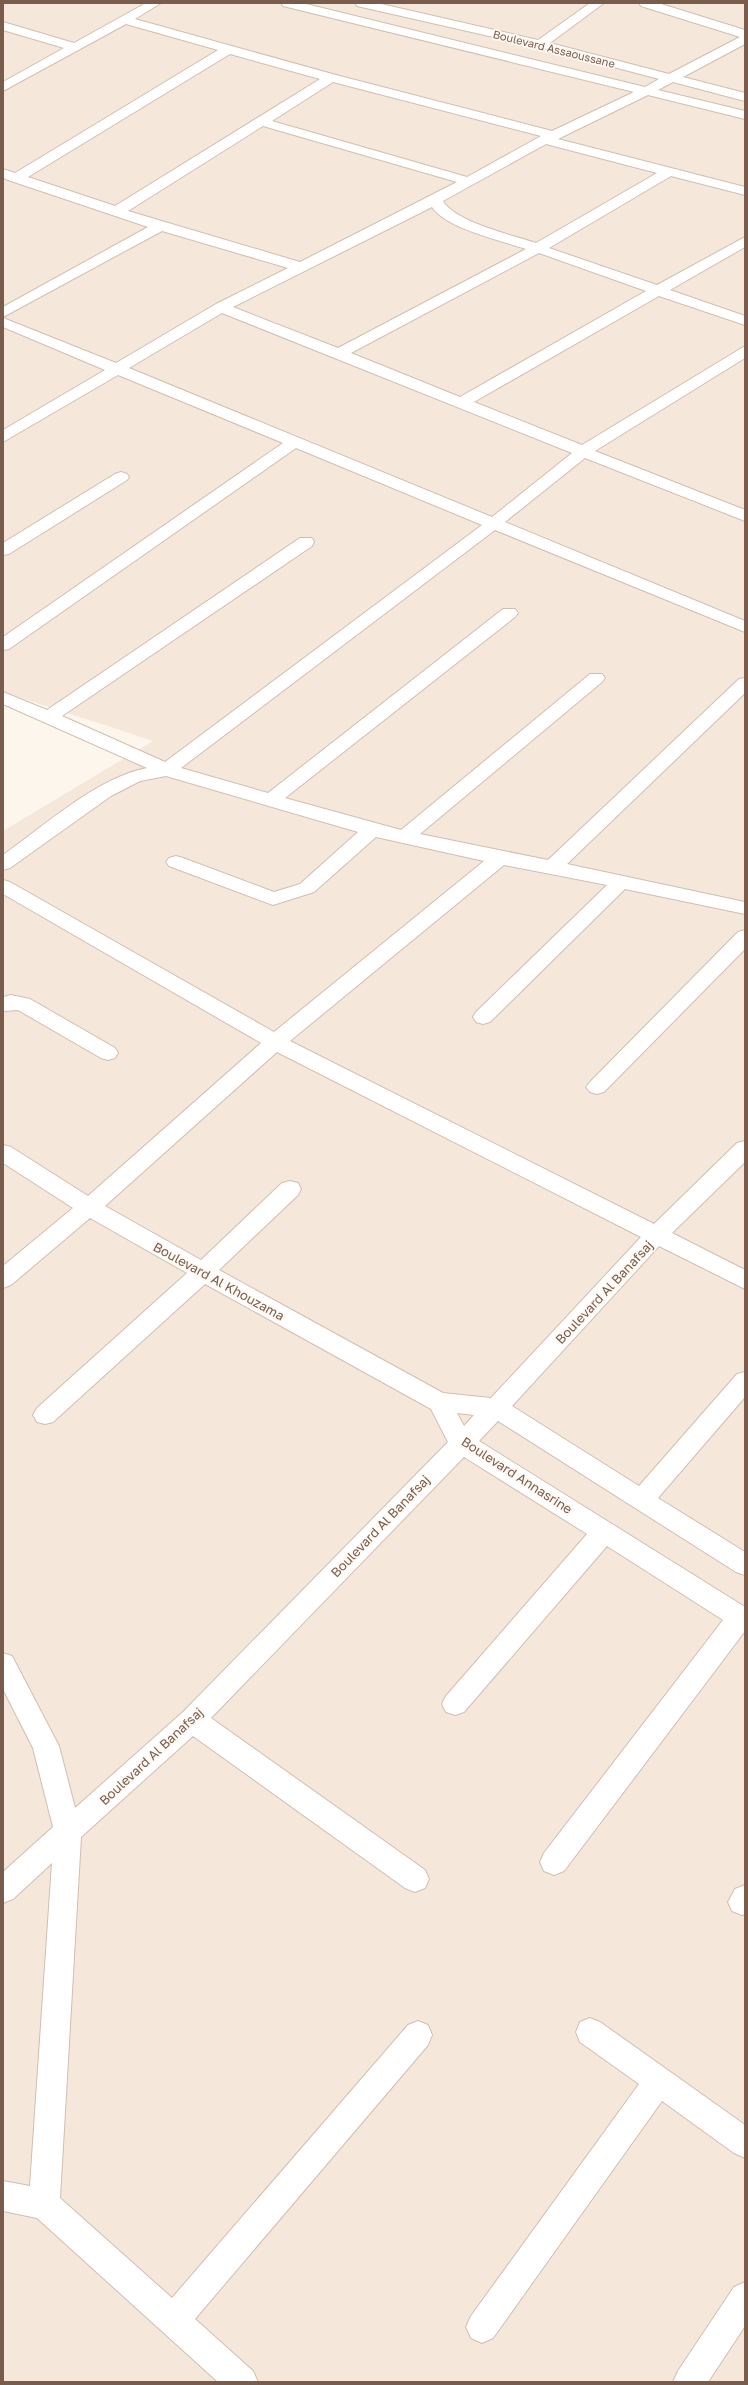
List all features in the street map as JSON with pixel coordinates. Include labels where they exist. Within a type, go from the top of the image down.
[{"type":"street","points":[[3,87],[155,3]]},
{"type":"street","points":[[286,3],[745,115]]},
{"type":"street","name":"Boulevard Assaoussane","points":[[366,3],[540,44],[745,97]]},
{"type":"street","points":[[540,44],[598,3]]},
{"type":"street","points":[[645,3],[745,34]]},
{"type":"street","points":[[125,20],[227,50],[670,171],[745,190]]},
{"type":"street","points":[[3,26],[74,48]]},
{"type":"street","points":[[3,437],[221,307],[298,266],[435,200],[549,138],[646,91],[745,39]]},
{"type":"street","points":[[9,176],[227,50]]},
{"type":"street","points":[[119,210],[331,78]]},
{"type":"street","points":[[262,122],[468,181]]},
{"type":"street","points":[[338,354],[538,248],[670,171]]},
{"type":"street","points":[[9,176],[119,210],[160,226],[298,266]]},
{"type":"street","points":[[435,200],[441,210],[454,219],[745,321]]},
{"type":"street","points":[[3,313],[160,226]]},
{"type":"street","points":[[461,403],[656,290],[745,241]]},
{"type":"street","points":[[221,307],[584,451],[741,509]]},
{"type":"street","points":[[3,322],[745,627]]},
{"type":"street","points":[[3,864],[104,792],[135,776],[167,770],[493,524],[584,451],[745,351]]},
{"type":"street","points":[[3,645],[295,442]]},
{"type":"street","points":[[3,550],[121,477]]},
{"type":"street","points":[[49,717],[306,542]]},
{"type":"street","points":[[271,800],[509,612]]},
{"type":"street","points":[[405,837],[596,678]]},
{"type":"street","points":[[552,867],[745,684]]},
{"type":"street","points":[[3,697],[167,770],[372,830],[500,858],[552,867],[620,883],[745,908]]},
{"type":"street","points":[[176,862],[274,899],[307,888],[372,830]]},
{"type":"street","points":[[3,1279],[89,1207],[274,1042],[500,858]]},
{"type":"street","points":[[483,1017],[620,883]]},
{"type":"street","points":[[3,886],[274,1042],[657,1234],[745,1280]]},
{"type":"street","points":[[597,1087],[745,937]]},
{"type":"street","points":[[3,1004],[11,1002],[23,1004],[108,1053]]},
{"type":"street","name":"Boulevard Al Khouzama","points":[[3,1153],[89,1207],[203,1272],[439,1402]]},
{"type":"street","name":"Boulevard Al Banafsaj","points":[[3,1890],[192,1720],[460,1442],[496,1408],[657,1234],[744,1153]]},
{"type":"street","points":[[45,1415],[203,1272],[290,1189]]},
{"type":"street","points":[[641,1501],[745,1381]]},
{"type":"street","points":[[439,1402],[496,1408],[641,1501],[745,1565]]},
{"type":"street","name":"Boulevard Annasrine","points":[[439,1402],[460,1442],[605,1531],[742,1618]]},
{"type":"street","points":[[455,1704],[605,1531]]},
{"type":"street","points":[[554,1862],[742,1618]]},
{"type":"street","points":[[3,1664],[46,1746],[68,1831],[44,2204]]},
{"type":"street","points":[[192,1720],[415,1879]]},
{"type":"street","points":[[590,2032],[745,2143]]},
{"type":"street","points":[[174,2320],[418,2035]]},
{"type":"street","points":[[482,2327],[659,2081]]},
{"type":"street","points":[[3,2196],[44,2204],[242,2382]]},
{"type":"street","points":[[689,2382],[745,2298]]},
{"type":"shaded area","points":[[3,3],[745,3],[745,2382],[3,2382],[3,831],[153,741],[3,692]]}]
